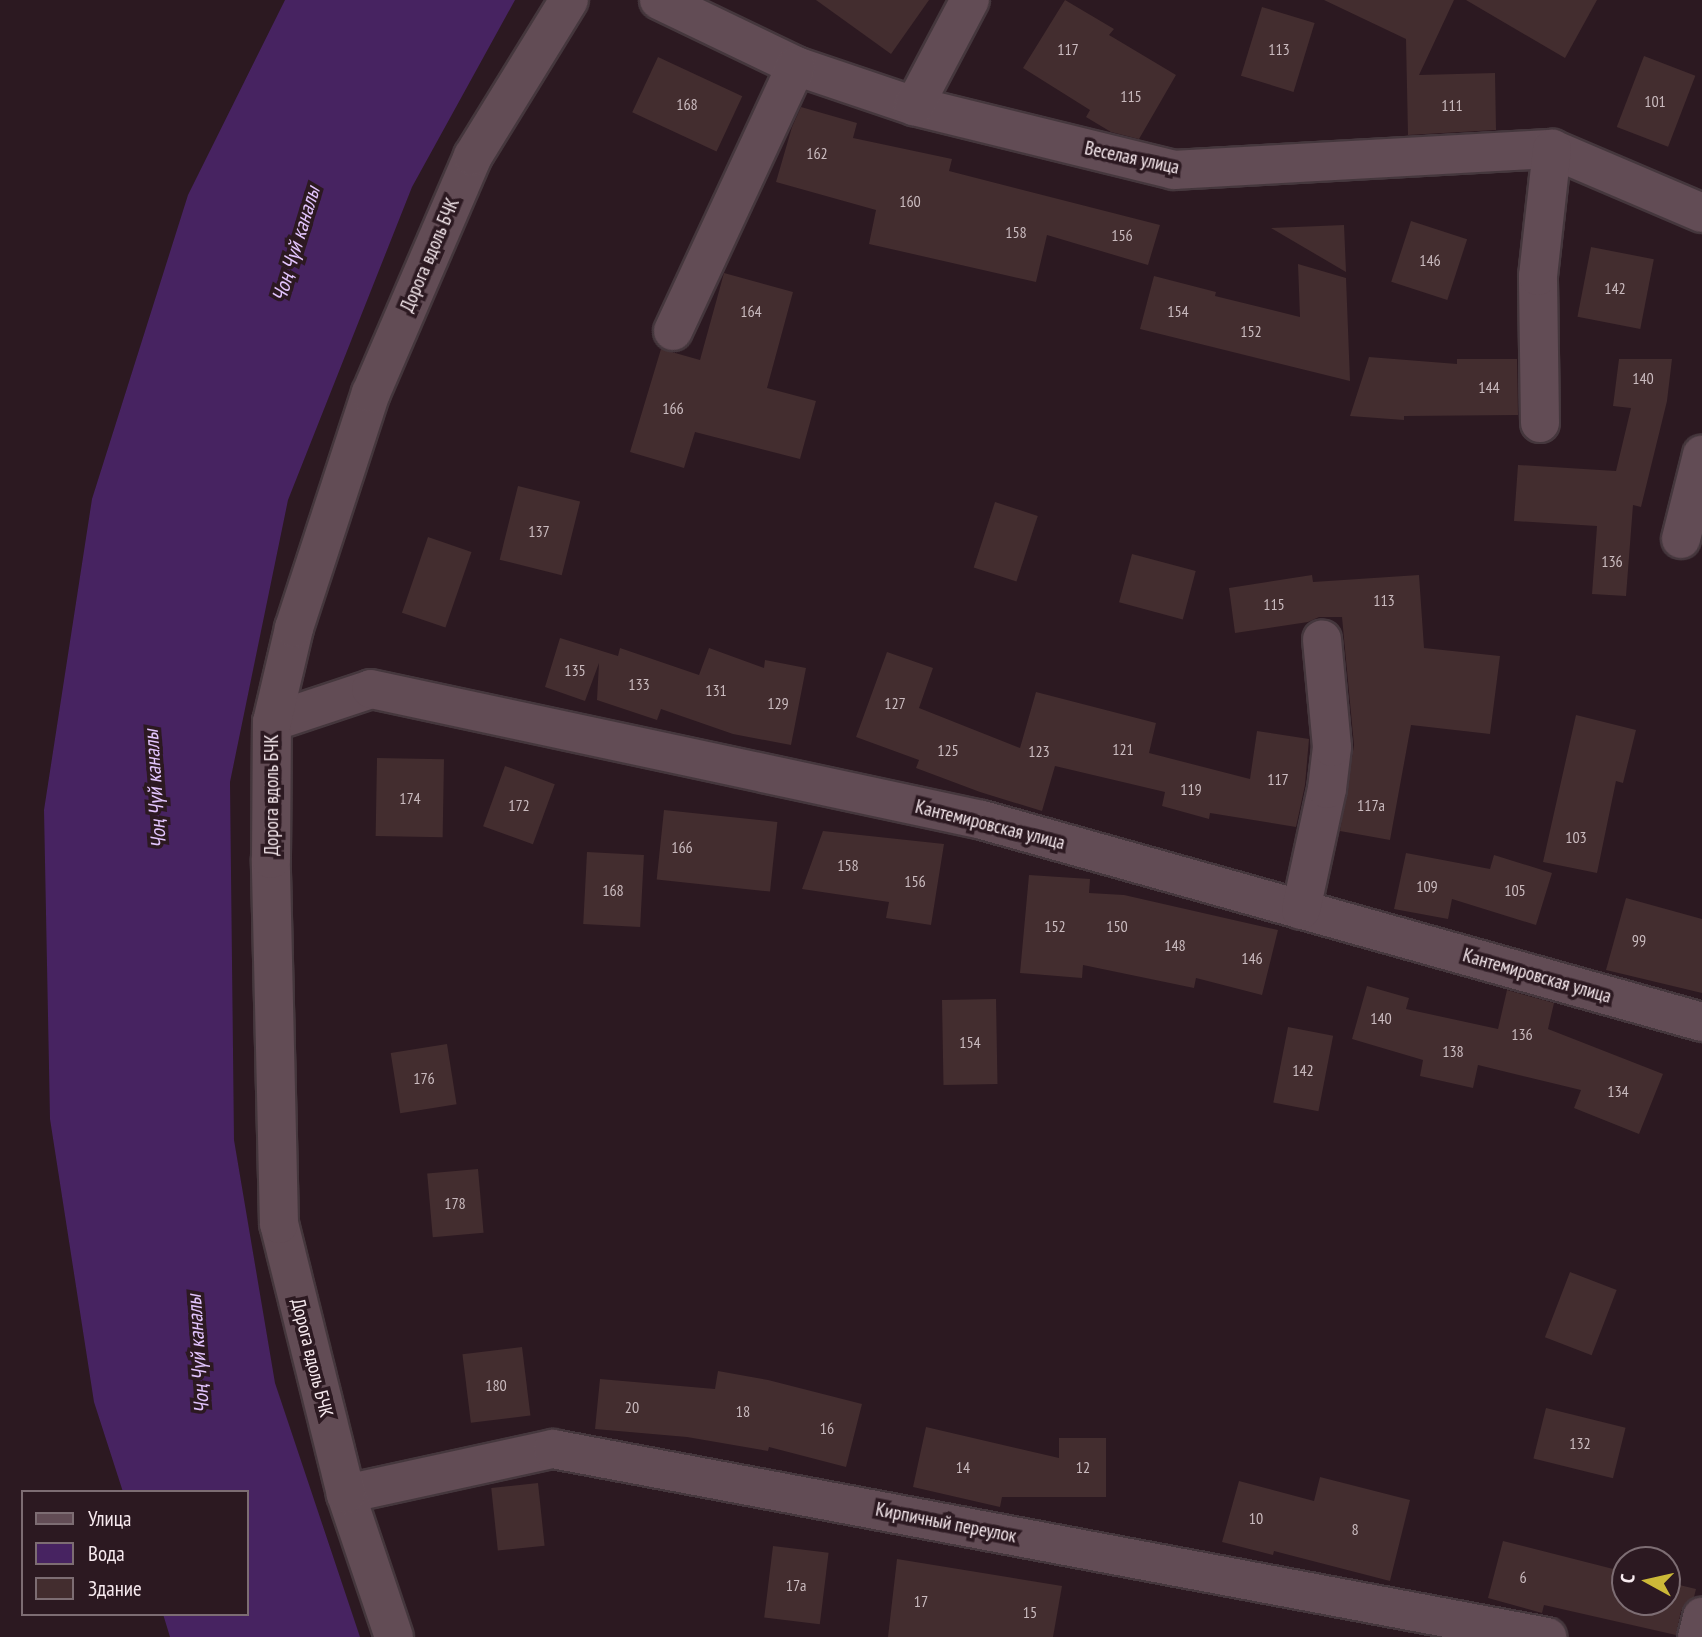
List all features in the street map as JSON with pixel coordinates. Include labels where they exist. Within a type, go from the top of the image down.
[{"type":"street","name":"Дорога вдоль БЧК","points":[[394,1637],[346,1494],[279,1224],[271,859],[272,722],[295,628],[371,393],[473,156],[569,0]]},
{"type":"street","name":"Веселая улица","points":[[659,0],[796,66],[914,106],[1174,170],[1552,149],[1702,212]]},
{"type":"street","points":[[914,106],[970,0]]},
{"type":"street","points":[[673,331],[796,66]]},
{"type":"street","points":[[1540,423],[1538,276],[1552,149]]},
{"type":"street","points":[[1681,539],[1702,455]]},
{"type":"street","points":[[1301,910],[1327,789],[1332,747],[1322,639]]},
{"type":"street","name":"Кантемировская улица","points":[[272,722],[371,689],[982,820],[1702,1022]]},
{"type":"street","name":"Кирпичный переулок","points":[[346,1494],[553,1449],[1548,1637]]},
{"type":"street","points":[[1697,1637],[1702,1618]]},
{"type":"water","name":"Чоң Чүй каналы","points":[[285,0],[515,0],[412,187],[288,500],[230,782],[234,1140],[275,1383],[360,1637],[170,1637],[164,1616],[248,1616],[248,1490],[122,1490],[94,1402],[50,1119],[44,810],[92,499],[188,195]]},
{"type":"building","points":[[816,0],[929,0],[891,54]]},
{"type":"building","points":[[1065,0],[1114,29],[1109,35],[1176,75],[1139,139],[1111,132],[1086,117],[1090,110],[1023,68]]},
{"type":"building","points":[[1324,0],[1454,0],[1419,75],[1495,73],[1496,130],[1408,135],[1406,39]]},
{"type":"building","points":[[1466,0],[1597,0],[1565,58]]},
{"type":"building","points":[[1262,7],[1315,23],[1294,92],[1241,76]]},
{"type":"building","points":[[1644,56],[1695,76],[1668,147],[1617,127]]},
{"type":"building","points":[[658,57],[742,96],[717,152],[632,112]]},
{"type":"building","points":[[801,107],[857,123],[853,138],[952,159],[949,171],[1160,225],[1148,265],[1047,235],[1036,282],[869,244],[876,210],[776,182],[792,127]]},
{"type":"building","points":[[1411,221],[1467,239],[1447,300],[1391,282]]},
{"type":"building","points":[[1344,225],[1346,272],[1271,228]]},
{"type":"building","points":[[1591,247],[1654,259],[1640,329],[1577,317]]},
{"type":"building","points":[[1298,264],[1346,278],[1350,381],[1140,329],[1154,276],[1216,292],[1215,296],[1300,317]]},
{"type":"building","points":[[724,273],[793,292],[767,388],[816,401],[800,459],[695,432],[684,468],[630,452],[661,349],[700,360]]},
{"type":"building","points":[[1369,357],[1457,364],[1457,359],[1517,359],[1518,415],[1404,416],[1404,420],[1350,416]]},
{"type":"building","points":[[1619,359],[1672,359],[1667,401],[1641,507],[1633,505],[1626,596],[1592,594],[1597,526],[1514,521],[1518,465],[1616,471],[1631,408],[1613,406]]},
{"type":"building","points":[[518,486],[580,501],[562,575],[500,560]]},
{"type":"building","points":[[995,502],[1038,516],[1016,582],[974,568]]},
{"type":"building","points":[[428,537],[471,552],[445,628],[402,613]]},
{"type":"building","points":[[1132,554],[1196,571],[1183,619],[1119,602]]},
{"type":"building","points":[[1312,575],[1313,582],[1419,575],[1424,648],[1500,656],[1490,734],[1411,725],[1390,840],[1340,831],[1354,745],[1342,617],[1319,617],[1308,622],[1235,633],[1229,588]]},
{"type":"building","points":[[560,638],[618,656],[620,648],[699,675],[709,648],[764,668],[765,660],[806,668],[791,745],[733,734],[661,709],[657,720],[597,700],[599,663],[585,701],[545,687]]},
{"type":"building","points":[[887,652],[933,668],[919,708],[1020,748],[1036,692],[1156,723],[1149,753],[1250,779],[1257,731],[1309,739],[1305,785],[1296,827],[1210,813],[1209,819],[1162,806],[1165,792],[1055,766],[1042,811],[916,768],[919,760],[856,737]]},
{"type":"building","points":[[1576,715],[1636,730],[1623,783],[1616,781],[1597,873],[1543,862]]},
{"type":"building","points":[[377,758],[444,759],[443,837],[376,836]]},
{"type":"building","points":[[505,766],[555,784],[533,844],[483,826]]},
{"type":"building","points":[[664,810],[777,822],[770,892],[657,880]]},
{"type":"building","points":[[823,831],[944,844],[931,925],[886,918],[889,902],[802,889]]},
{"type":"building","points":[[587,852],[644,855],[640,927],[583,924]]},
{"type":"building","points":[[1406,853],[1490,869],[1494,855],[1552,873],[1536,925],[1452,899],[1448,919],[1394,909]]},
{"type":"building","points":[[1029,875],[1090,879],[1089,893],[1124,895],[1278,930],[1262,995],[1196,978],[1194,988],[1083,965],[1082,978],[1020,973]]},
{"type":"building","points":[[1626,898],[1702,919],[1702,993],[1606,970]]},
{"type":"building","points":[[1367,986],[1409,998],[1406,1009],[1498,1029],[1507,990],[1554,1003],[1548,1029],[1663,1074],[1639,1134],[1574,1108],[1581,1090],[1478,1065],[1473,1088],[1420,1076],[1423,1060],[1352,1039]]},
{"type":"building","points":[[996,999],[997,1084],[943,1085],[942,1000]]},
{"type":"building","points":[[1288,1027],[1333,1036],[1318,1111],[1273,1103]]},
{"type":"building","points":[[447,1044],[457,1104],[400,1113],[391,1053]]},
{"type":"building","points":[[478,1169],[484,1233],[433,1237],[427,1173]]},
{"type":"building","points":[[1570,1272],[1617,1290],[1592,1355],[1545,1337]]},
{"type":"building","points":[[522,1347],[530,1415],[471,1423],[462,1354]]},
{"type":"building","points":[[718,1371],[768,1380],[862,1404],[846,1467],[769,1447],[768,1451],[687,1437],[595,1429],[600,1379],[715,1389]]},
{"type":"building","points":[[1546,1408],[1626,1428],[1613,1478],[1533,1458]]},
{"type":"building","points":[[926,1427],[1059,1458],[1059,1438],[1106,1438],[1106,1497],[1002,1497],[1000,1507],[913,1487]]},
{"type":"building","points":[[1320,1477],[1410,1500],[1390,1581],[1274,1551],[1273,1555],[1222,1542],[1239,1481],[1314,1501]]},
{"type":"building","points":[[538,1483],[545,1546],[498,1551],[491,1488]]},
{"type":"building","points":[[1503,1541],[1611,1568],[1611,1616],[1680,1616],[1676,1635],[1544,1605],[1542,1613],[1488,1598]]},
{"type":"building","points":[[773,1546],[829,1553],[820,1624],[764,1617]]},
{"type":"building","points":[[897,1559],[1062,1586],[1053,1637],[888,1637]]},
{"type":"building","points":[[1681,1585],[1696,1589],[1694,1597],[1681,1611]]}]
